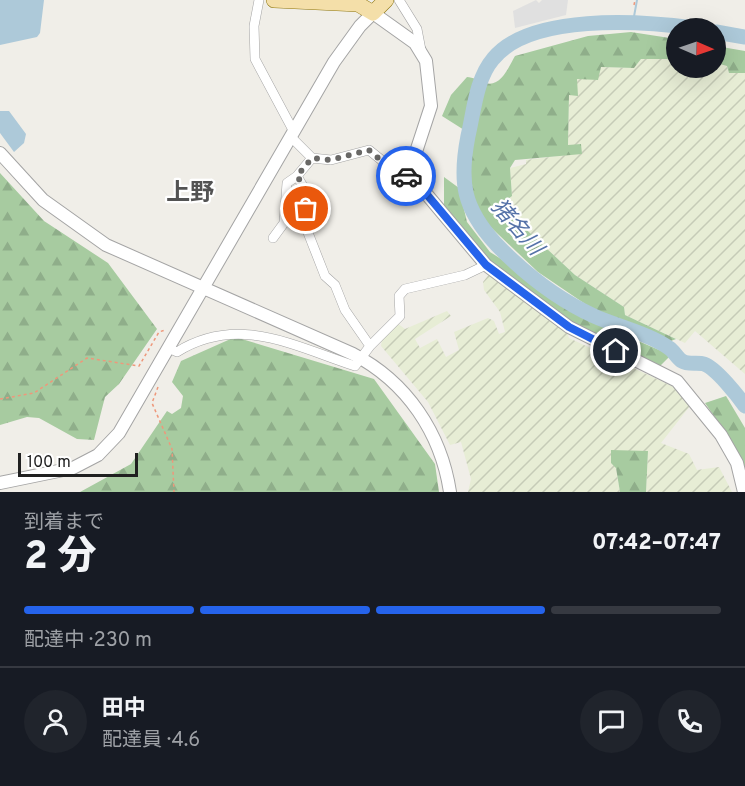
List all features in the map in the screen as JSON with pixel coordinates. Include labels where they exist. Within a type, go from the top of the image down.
[{"type":"main road","points":[[274,0],[358,4],[373,13],[386,0]]},
{"type":"street","points":[[259,0],[254,26],[255,59],[293,135],[312,158],[331,160],[369,150],[395,171],[413,178],[486,265],[569,327],[677,381],[721,435],[737,463],[744,492]]},
{"type":"street","points":[[399,0],[417,29],[421,50],[426,61],[431,106],[411,167],[413,178]]},
{"type":"street","points":[[0,483],[73,468],[98,454],[119,433],[334,62],[360,26],[373,13],[421,50]]},
{"type":"street","points":[[0,153],[43,200],[106,245],[363,359],[402,390],[426,421],[443,458],[450,492]]},
{"type":"street","points":[[273,238],[284,223],[287,183],[297,176],[312,158]]},
{"type":"street","points":[[297,176],[308,193],[305,225],[325,276],[334,285],[345,310],[370,346]]},
{"type":"street","points":[[168,348],[177,352],[211,336],[246,333],[355,366],[363,359],[370,346],[400,316],[399,296],[405,290],[465,275],[486,265]]},
{"type":"path","points":[[634,5],[635,0]]},
{"type":"path","points":[[0,399],[34,393],[87,358],[139,366],[159,332],[178,330]]},
{"type":"path","points":[[159,386],[152,404],[172,449],[174,492]]},
{"type":"green space","points":[[631,32],[666,37],[666,59],[641,59],[634,68],[601,67],[598,80],[577,79],[578,96],[569,95],[568,145],[581,144],[582,154],[515,160],[510,168],[512,196],[500,205],[575,275],[624,307],[625,315],[676,339],[671,341],[597,312],[538,272],[477,214],[465,177],[472,135],[442,116],[451,95],[467,77],[491,84],[504,75],[515,56],[588,36]]},
{"type":"green space","points":[[726,48],[745,51],[745,73],[729,73]]},
{"type":"green space","points":[[641,59],[666,59],[666,78],[726,78],[726,66],[729,73],[745,73],[745,374],[695,331],[685,343],[625,315],[624,307],[575,275],[500,205],[512,196],[510,168],[526,164],[526,160],[582,153],[568,145],[569,95],[577,79],[601,67],[634,68]]},
{"type":"green space","points":[[0,173],[44,221],[108,263],[157,329],[119,384],[105,397],[94,440],[77,439],[39,418],[27,417],[0,425]]},
{"type":"green space","points":[[444,177],[459,188],[467,222],[490,252],[509,264],[533,286],[596,323],[671,355],[659,367],[577,328],[485,257],[444,208]]},
{"type":"green space","points":[[489,274],[567,332],[569,338],[674,387],[690,406],[661,443],[689,454],[697,470],[719,467],[732,492],[646,492],[648,451],[616,468],[620,492],[468,492],[471,479],[461,442],[450,445],[428,402],[381,346],[382,339],[397,323],[405,329],[447,311],[451,316],[415,339],[420,348],[437,339],[446,357],[459,350],[454,332],[488,318],[494,321],[499,334],[505,332],[500,312],[484,290],[483,282]]},
{"type":"green space","points":[[235,337],[374,379],[435,464],[439,492],[80,492],[131,464],[167,411],[172,414],[181,408],[183,396],[172,382],[181,361]]},
{"type":"green space","points":[[726,396],[745,428],[745,471],[732,442],[705,403]]},
{"type":"green space","points":[[611,450],[648,451],[646,492],[620,492],[616,468],[611,463]]},
{"type":"shaded area","points":[[536,0],[539,3],[542,0],[568,0],[566,15],[515,28],[513,11]]},
{"type":"water","points":[[0,0],[44,0],[40,33],[37,37],[0,45]]},
{"type":"water","points":[[0,111],[9,111],[26,134],[24,143],[14,152],[0,133]]},
{"type":"building","points":[[293,198],[300,199],[299,215],[291,215]]},
{"type":"waterway","points":[[633,22],[637,0]]},
{"type":"waterway","name":"猪名川","points":[[666,25],[617,23],[559,27],[533,34],[510,44],[487,67],[479,86],[465,152],[466,194],[476,218],[485,231],[530,275],[580,309],[652,338],[671,349],[684,362],[702,363],[709,367],[745,406]]},
{"type":"waterway","name":"猪名川","points":[[726,34],[745,37]]},
{"type":"way so far","points":[[306,209],[308,193],[297,176],[312,158],[331,160],[364,149],[374,153],[386,165],[406,176]]},
{"type":"district","name":"上野","points":[[190,194]]},
{"type":"route","points":[[406,176],[413,178],[486,265],[569,327],[616,351]]}]
